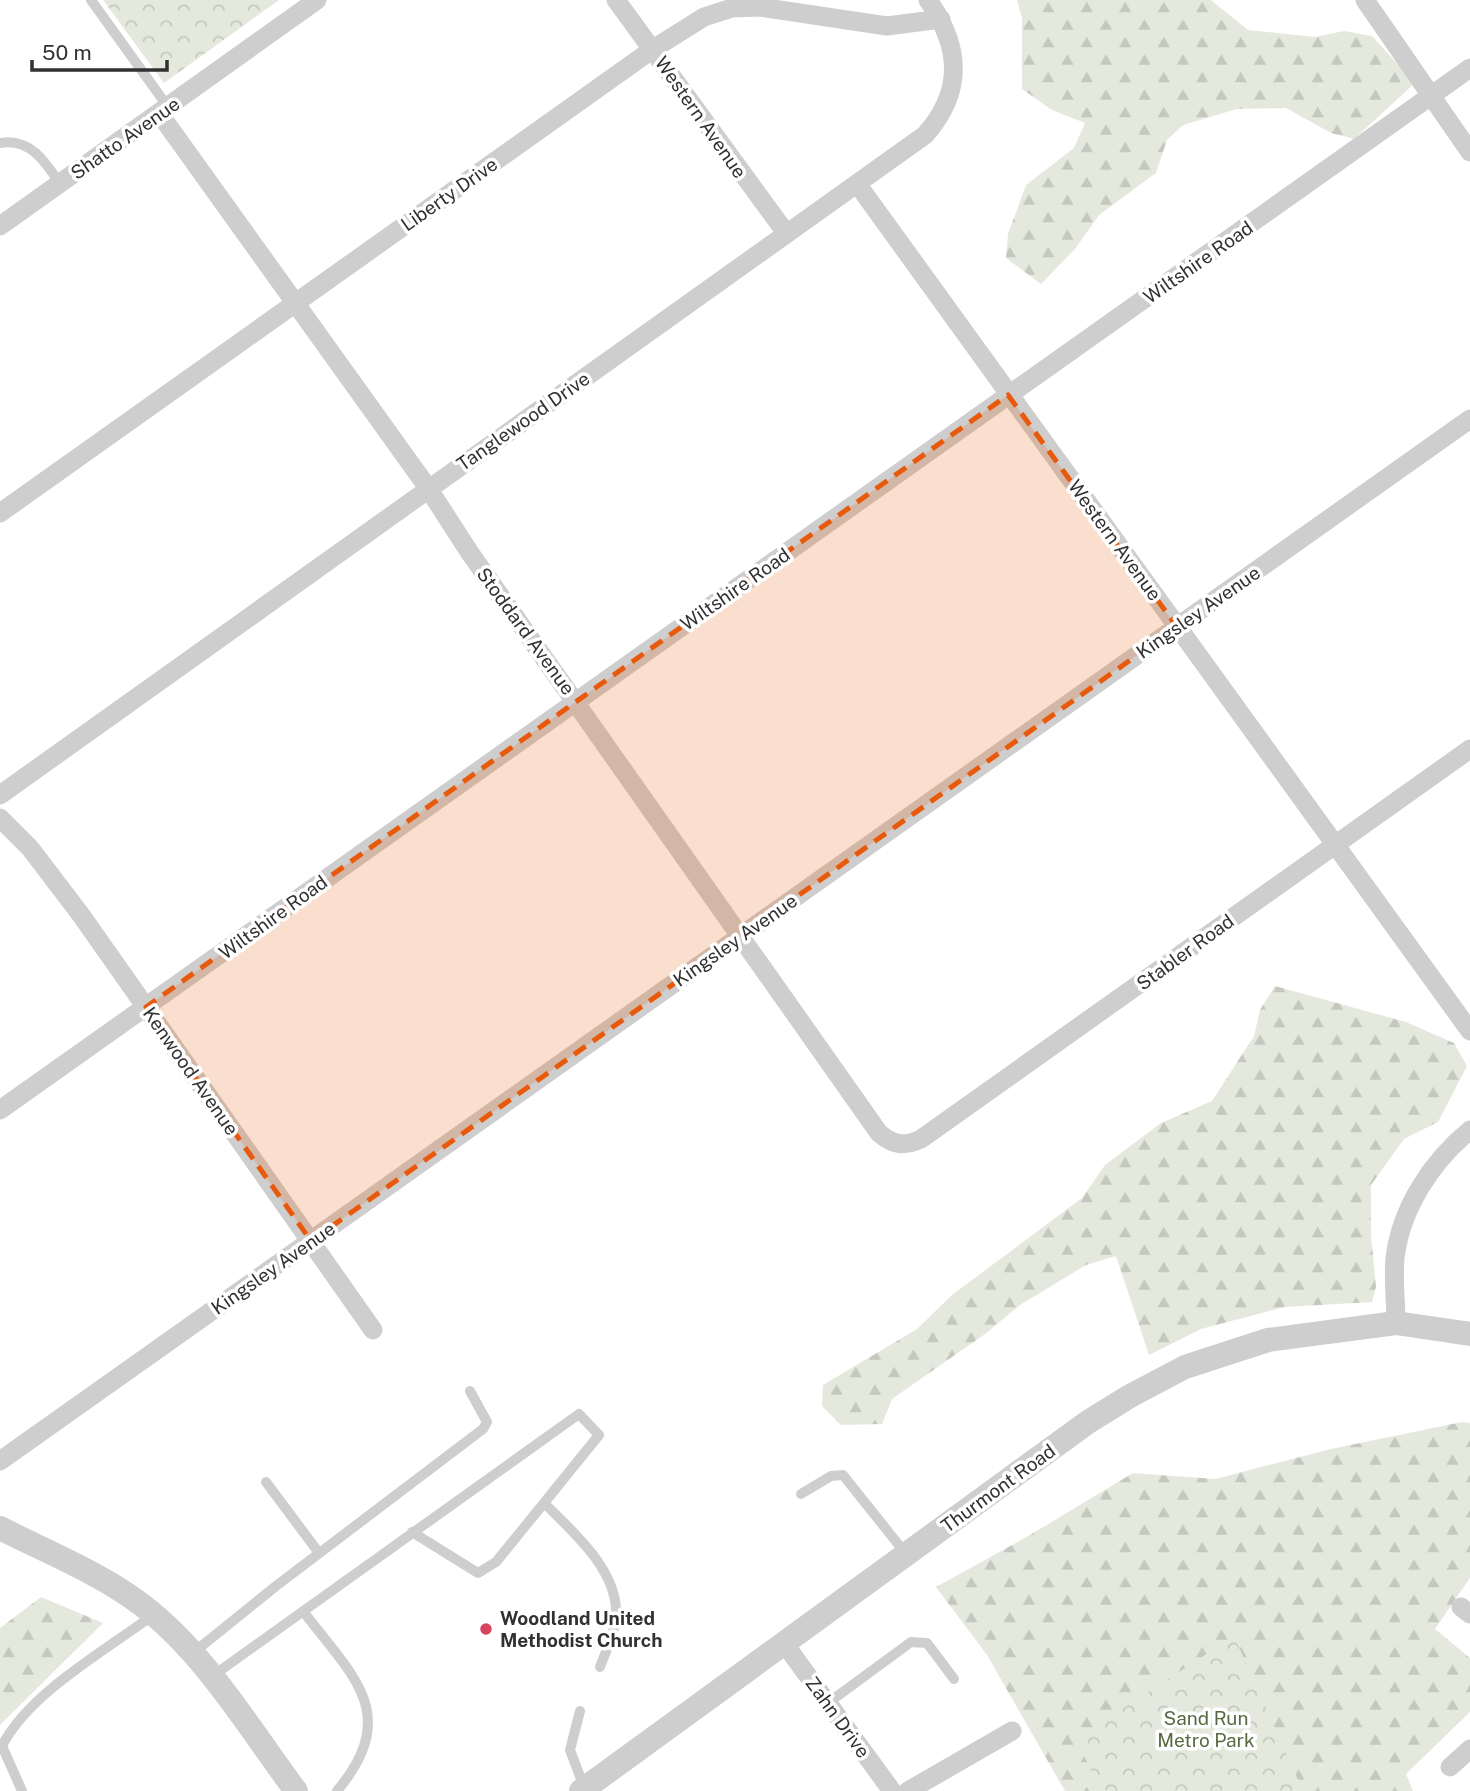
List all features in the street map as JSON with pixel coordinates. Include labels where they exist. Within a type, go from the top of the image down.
[{"type":"street","name":"Shatto Avenue","points":[[0,226],[317,0]]},
{"type":"street","name":"Western Avenue","points":[[616,0],[786,233]]},
{"type":"street","name":"Tanglewood Drive","points":[[0,795],[925,135],[947,104],[953,86],[953,54],[941,19],[928,0]]},
{"type":"street","points":[[1365,0],[1470,152]]},
{"type":"street","name":"Liberty Drive","points":[[0,513],[653,49],[704,17],[732,8],[760,8],[887,26],[941,19]]},
{"type":"street","name":"Wiltshire Road","points":[[0,1110],[1470,68]]},
{"type":"street","name":"Stoddard Avenue","points":[[164,110],[294,303],[428,488],[879,1133],[890,1143],[896,1144]]},
{"type":"street","name":"Western Avenue","points":[[858,185],[1008,395],[1336,842],[1470,1031]]},
{"type":"street","name":"Kingsley Avenue","points":[[0,1461],[1470,419]]},
{"type":"street","name":"Stabler Road","points":[[896,1144],[909,1145],[921,1139],[1336,842],[1470,750]]},
{"type":"street","name":"Kenwood Avenue","points":[[0,818],[39,859],[373,1330]]},
{"type":"street","points":[[1396,1323],[1396,1252],[1411,1205],[1443,1154],[1470,1130]]},
{"type":"street","name":"Thurmont Road","points":[[584,1790],[1088,1422],[1160,1379],[1212,1357],[1268,1340],[1396,1323],[1470,1334]]},
{"type":"street","points":[[0,1528],[118,1589],[153,1615],[192,1654],[210,1677],[288,1788]]},
{"type":"street","name":"Zahn Drive","points":[[784,1643],[892,1791]]},
{"type":"street","points":[[908,1791],[1012,1731]]},
{"type":"street","points":[[1450,1767],[1470,1749]]},
{"type":"lane","points":[[91,0],[164,110]]},
{"type":"lane","points":[[0,143],[10,141],[31,148],[42,158],[60,184]]},
{"type":"lane","points":[[192,1654],[319,1553],[483,1429],[487,1422],[470,1391]]},
{"type":"lane","points":[[210,1677],[412,1532],[579,1414],[599,1435],[496,1562],[478,1573],[412,1532]]},
{"type":"lane","points":[[801,1494],[831,1476],[843,1475],[906,1554]]},
{"type":"lane","points":[[266,1482],[319,1553]]},
{"type":"lane","points":[[544,1503],[591,1553],[615,1599],[616,1617],[600,1667]]},
{"type":"lane","points":[[303,1611],[358,1683],[368,1710],[370,1722],[364,1745],[337,1791]]},
{"type":"lane","points":[[22,1791],[2,1746],[17,1722],[46,1695],[153,1615]]},
{"type":"lane","points":[[828,1703],[911,1642],[927,1643],[954,1679]]},
{"type":"lane","points":[[580,1711],[570,1750],[584,1790]]},
{"type":"highlighted area","points":[[1008,395],[1177,627],[311,1241],[146,1007]]},
{"type":"green space","points":[[103,0],[279,0],[164,83]]},
{"type":"green space","points":[[1017,0],[1211,0],[1248,30],[1315,37],[1344,31],[1372,36],[1415,83],[1354,139],[1331,133],[1286,108],[1237,109],[1183,125],[1167,140],[1156,173],[1099,215],[1075,249],[1041,284],[1006,258],[1008,234],[1026,185],[1074,148],[1085,123],[1052,110],[1022,89],[1022,18]]},
{"type":"green space","points":[[1275,986],[1406,1022],[1454,1043],[1467,1066],[1438,1122],[1404,1139],[1371,1185],[1371,1235],[1376,1287],[1372,1302],[1284,1307],[1201,1329],[1149,1355],[1116,1256],[1086,1265],[1020,1305],[985,1334],[892,1399],[882,1424],[841,1425],[822,1406],[823,1385],[917,1329],[952,1295],[1082,1198],[1105,1165],[1161,1123],[1212,1101],[1254,1036],[1260,1010]]},
{"type":"green space","points":[[1462,1422],[1470,1423],[1470,1578],[1435,1629],[1470,1658],[1470,1712],[1406,1774],[1413,1791],[1065,1791],[987,1655],[936,1587],[1133,1473],[1215,1479],[1331,1449]]},
{"type":"green space","points":[[41,1597],[103,1623],[0,1725],[0,1628]]},
{"type":"green space","name":"Sand Run Metro Park","points":[[1234,1636],[1303,1791],[1101,1791],[1076,1739]]},
{"type":"place","name":"Woodland United Methodist Church","points":[[486,1629]]}]
